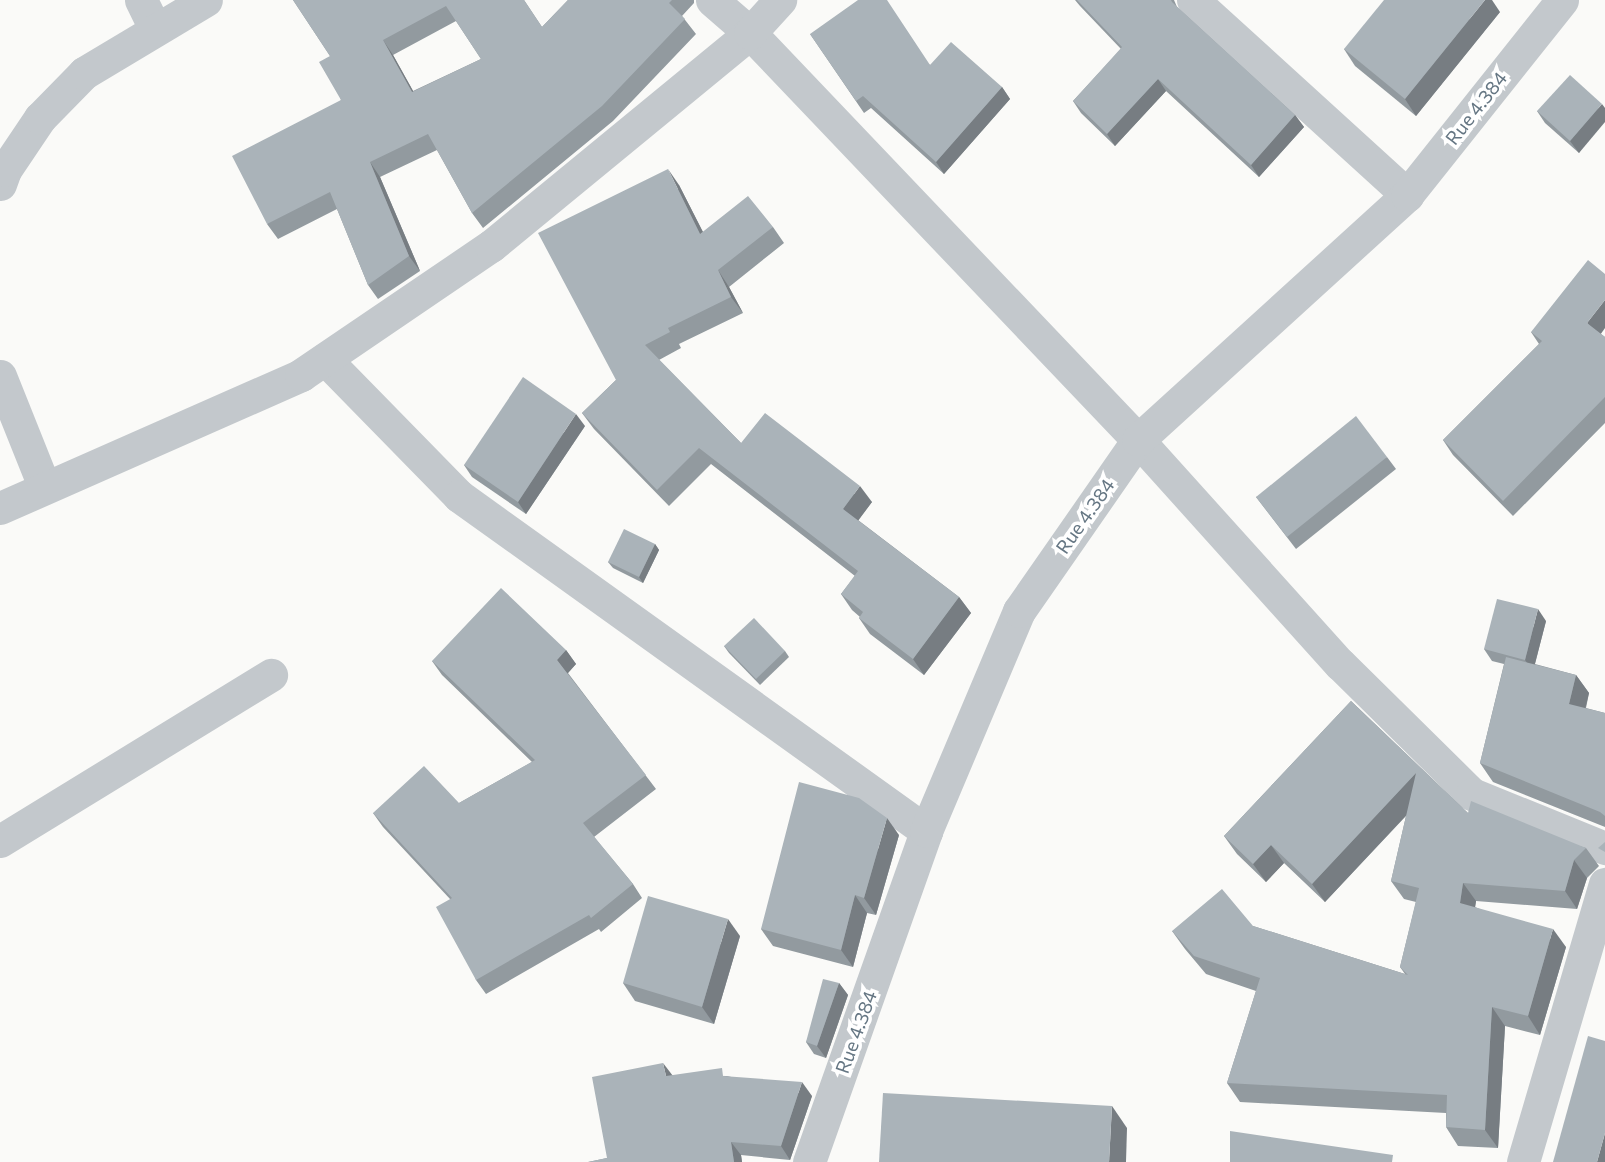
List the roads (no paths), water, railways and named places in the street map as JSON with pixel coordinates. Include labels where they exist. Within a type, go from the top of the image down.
[{"type":"street","points":[[0,184],[5,170],[40,118],[148,14],[206,0]]},
{"type":"street","points":[[712,0],[750,33],[1138,440],[1340,664],[1472,794],[1605,848]]},
{"type":"street","points":[[0,508],[44,486],[301,376],[491,246],[750,33],[780,0]]},
{"type":"street","points":[[1193,0],[1407,195]]},
{"type":"street","name":"Rue 4.384","points":[[809,1162],[926,831],[1019,611],[1138,440],[1407,195],[1562,0]]},
{"type":"street","points":[[325,359],[459,496],[926,831]]},
{"type":"street","points":[[0,376],[44,486]]},
{"type":"street","points":[[0,841],[271,675]]},
{"type":"street","points":[[1523,1162],[1605,884]]}]
